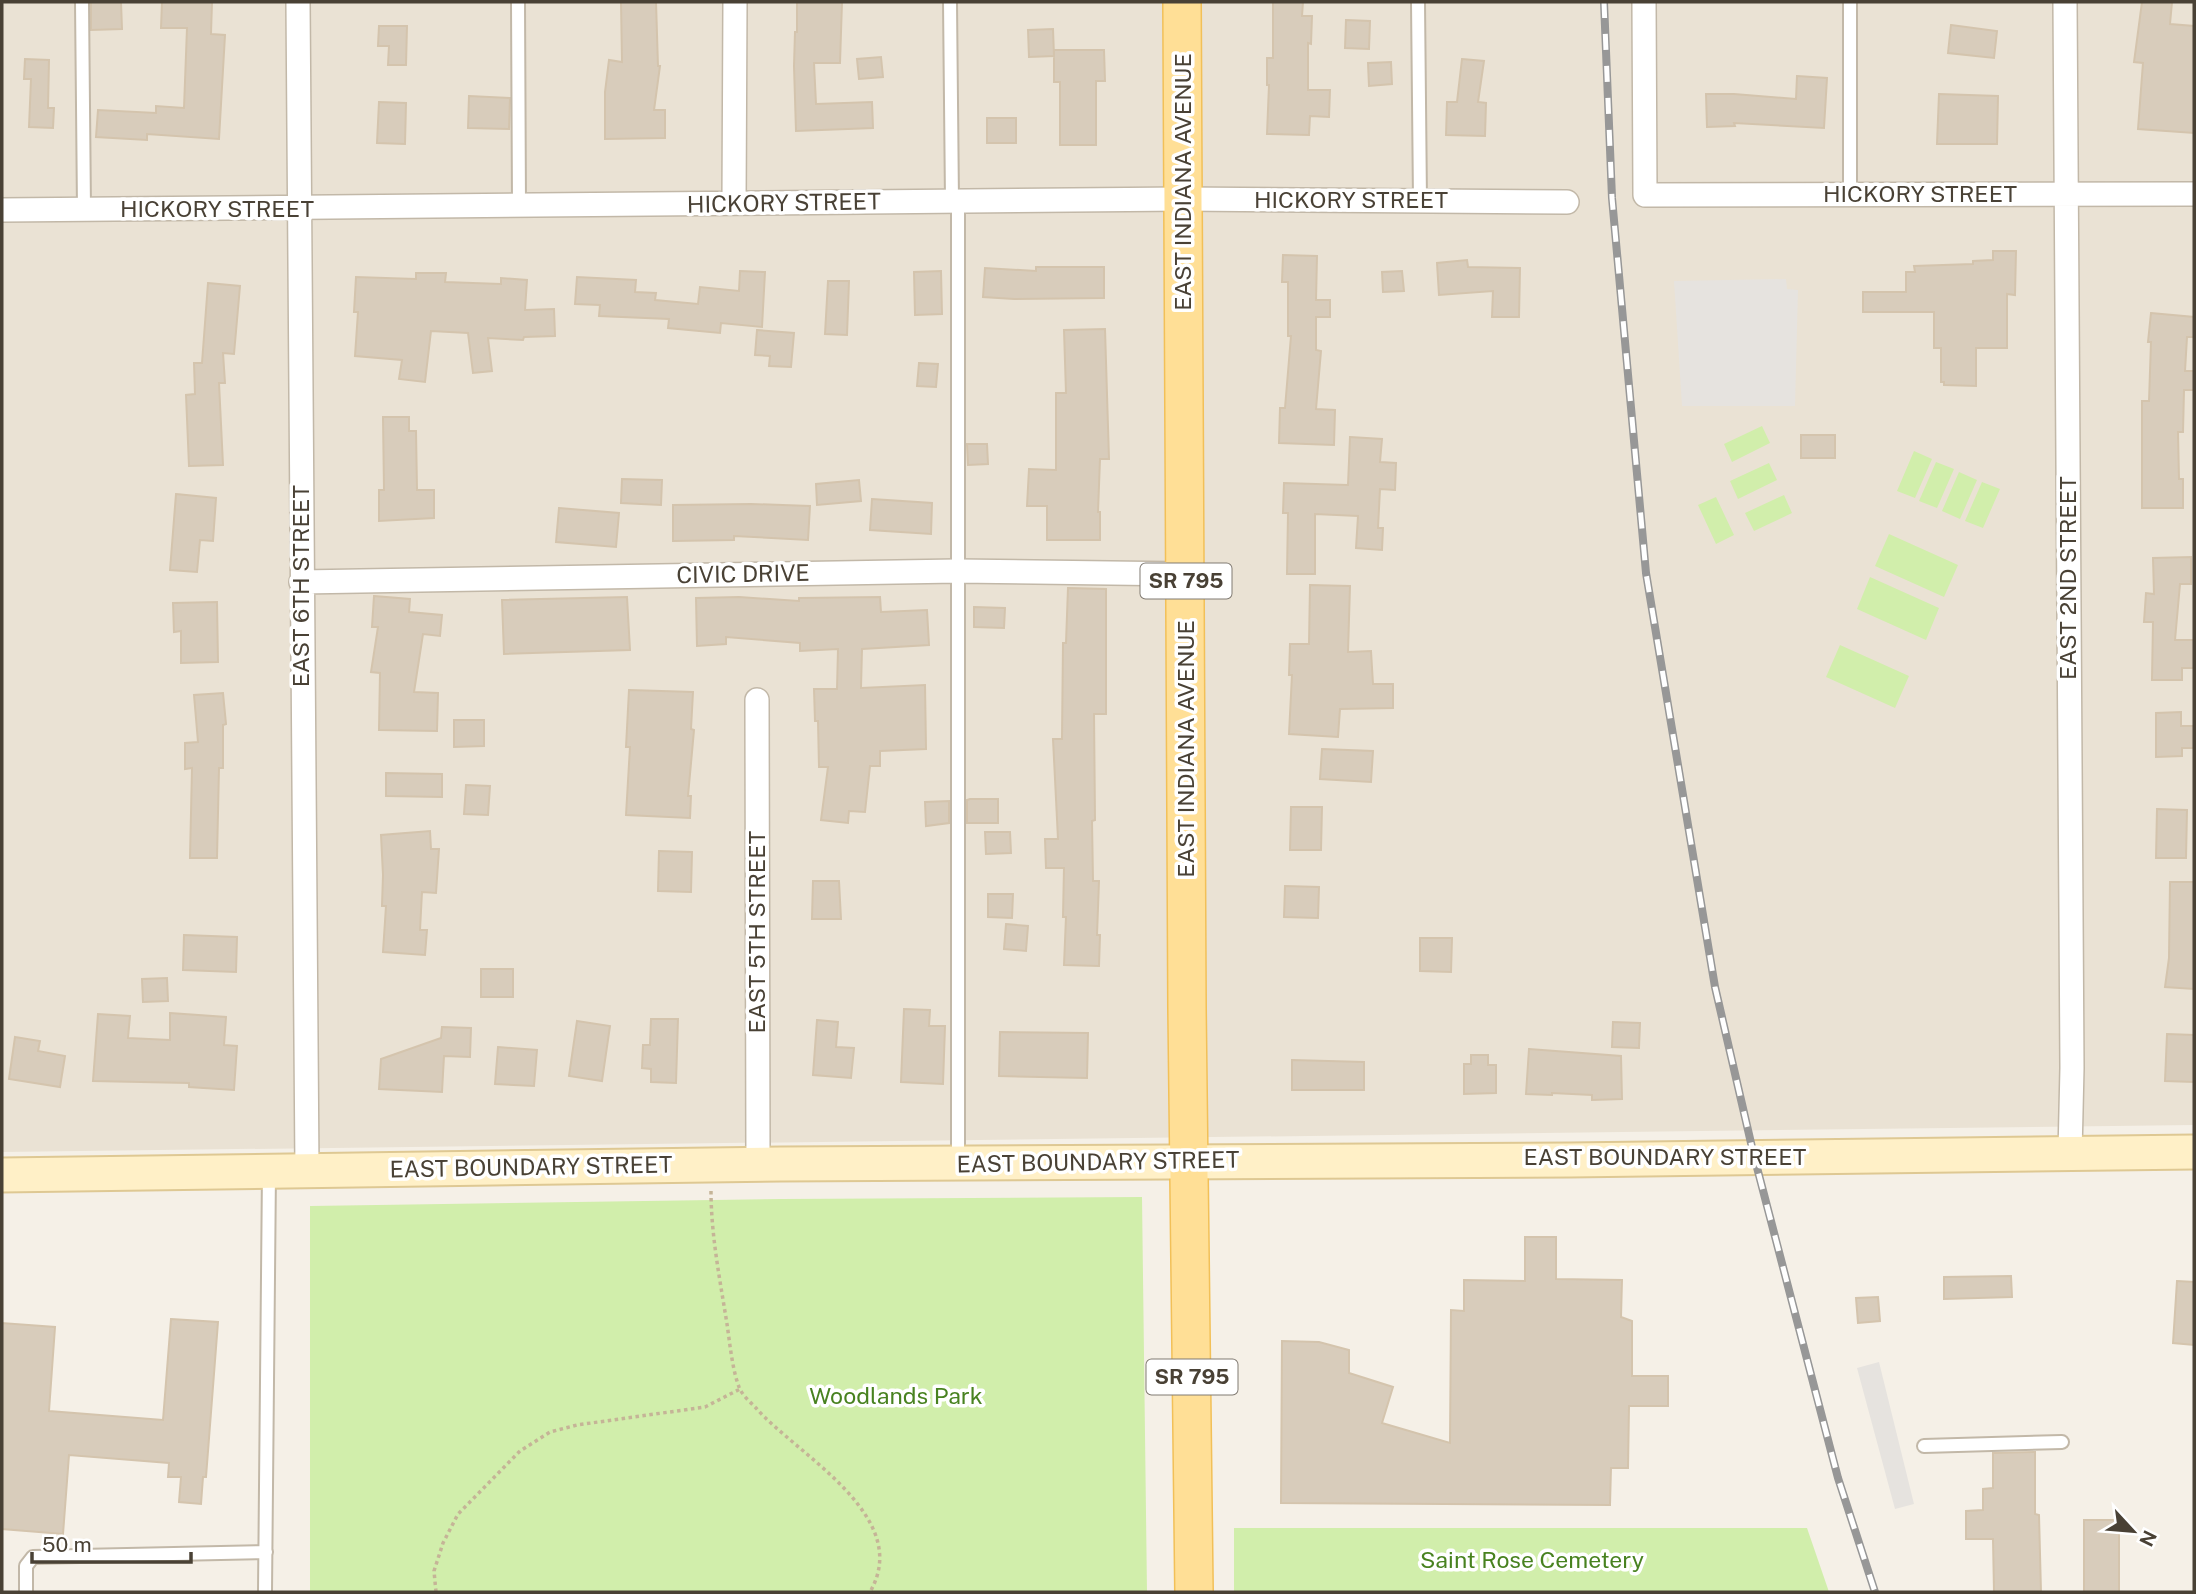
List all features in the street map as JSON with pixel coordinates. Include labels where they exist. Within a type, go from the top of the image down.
[{"type":"main road","name":"EAST INDIANA AVENUE","points":[[1182,2],[1190,1161]]},
{"type":"main road","name":"SR 795","points":[[1190,1161],[1194,1592]]},
{"type":"street","name":"EAST 6TH STREET","points":[[298,2],[307,1170]]},
{"type":"street","points":[[734,203],[735,2]]},
{"type":"street","name":"HICKORY STREET","points":[[1644,2],[1645,195],[2194,194]]},
{"type":"street","name":"EAST 2ND STREET","points":[[2065,2],[2072,1068],[2070,1153]]},
{"type":"street","name":"HICKORY STREET","points":[[2,210],[1183,199],[1567,202]]},
{"type":"street","name":"CIVIC DRIVE","points":[[301,582],[957,570],[1186,574]]},
{"type":"street","name":"EAST 5TH STREET","points":[[757,700],[758,1164]]},
{"type":"street","name":"EAST BOUNDARY STREET","points":[[2,1175],[758,1164],[1570,1160],[2194,1152]]},
{"type":"lane","points":[[82,2],[84,210]]},
{"type":"lane","points":[[518,2],[519,206]]},
{"type":"lane","points":[[950,2],[955,202],[958,1164]]},
{"type":"lane","points":[[1418,2],[1420,201]]},
{"type":"lane","points":[[1850,2],[1850,194]]},
{"type":"lane","points":[[265,1592],[269,1171]]},
{"type":"lane","points":[[1924,1446],[2062,1442]]},
{"type":"lane","points":[[26,1592],[26,1566],[33,1557],[266,1552]]},
{"type":"path","points":[[711,1188],[720,1284],[740,1389],[768,1422],[849,1492],[866,1516],[879,1547],[878,1578],[870,1592]]},
{"type":"path","points":[[436,1592],[434,1571],[443,1543],[458,1514],[520,1451],[550,1432],[577,1425],[705,1408],[740,1389]]},
{"type":"shaded area","points":[[2,2],[2194,2],[2194,1125],[2,1152]]},
{"type":"shaded area","points":[[1786,279],[1787,289],[1798,290],[1795,406],[1682,406],[1674,281]]},
{"type":"shaded area","points":[[1879,1362],[1914,1504],[1895,1509],[1857,1368]]},
{"type":"green space","points":[[1762,426],[1770,443],[1732,462],[1724,444]]},
{"type":"green space","points":[[1914,451],[1932,459],[1915,498],[1897,491]]},
{"type":"green space","points":[[1936,462],[1954,469],[1937,508],[1919,501]]},
{"type":"green space","points":[[1769,463],[1777,480],[1738,499],[1730,481]]},
{"type":"green space","points":[[1959,472],[1977,480],[1960,519],[1942,511]]},
{"type":"green space","points":[[1982,482],[2000,489],[1983,528],[1965,521]]},
{"type":"green space","points":[[1784,495],[1792,513],[1754,531],[1745,513]]},
{"type":"green space","points":[[1716,497],[1734,535],[1716,544],[1698,505]]},
{"type":"green space","points":[[1889,534],[1958,565],[1944,597],[1875,566]]},
{"type":"green space","points":[[1870,577],[1939,608],[1926,640],[1857,609]]},
{"type":"green space","points":[[1840,645],[1909,676],[1895,708],[1826,677]]},
{"type":"green space","name":"Woodlands Park","points":[[1142,1197],[1147,1592],[310,1592],[310,1206]]},
{"type":"green space","name":"Saint Rose Cemetery","points":[[1234,1528],[1807,1528],[1829,1592],[1234,1592]]},
{"type":"building","points":[[91,2],[121,2],[122,29],[91,30]]},
{"type":"building","points":[[162,2],[212,2],[211,34],[225,35],[219,139],[147,134],[147,140],[96,137],[98,110],[156,113],[156,106],[184,108],[187,28],[161,28]]},
{"type":"building","points":[[621,2],[656,2],[660,66],[654,110],[665,110],[665,138],[605,139],[605,92],[609,60],[622,62]]},
{"type":"building","points":[[797,2],[842,2],[840,63],[814,63],[816,104],[872,102],[873,128],[796,131],[794,66]]},
{"type":"building","points":[[1273,2],[1303,2],[1302,16],[1312,16],[1311,44],[1308,43],[1308,90],[1330,90],[1329,117],[1310,116],[1309,135],[1267,134],[1267,58],[1273,58]]},
{"type":"building","points":[[2142,2],[2172,2],[2170,24],[2194,26],[2194,133],[2138,129],[2143,63],[2134,62]]},
{"type":"building","points":[[1346,20],[1370,21],[1369,49],[1345,48]]},
{"type":"building","points":[[1951,25],[1997,31],[1994,58],[1948,53]]},
{"type":"building","points":[[379,26],[407,26],[406,65],[388,65],[389,46],[378,46]]},
{"type":"building","points":[[1053,29],[1054,56],[1029,57],[1028,30]]},
{"type":"building","points":[[1054,50],[1104,50],[1105,81],[1096,81],[1096,145],[1060,145],[1060,82],[1054,82]]},
{"type":"building","points":[[881,57],[883,77],[859,79],[857,59]]},
{"type":"building","points":[[25,59],[49,60],[48,108],[54,108],[53,128],[29,127],[31,79],[24,79]]},
{"type":"building","points":[[1462,59],[1484,61],[1478,102],[1486,103],[1485,136],[1446,135],[1447,102],[1457,102]]},
{"type":"building","points":[[1391,62],[1392,84],[1369,86],[1368,63]]},
{"type":"building","points":[[1797,76],[1827,78],[1824,128],[1734,123],[1735,126],[1707,127],[1706,94],[1796,99]]},
{"type":"building","points":[[1939,94],[1998,96],[1997,144],[1937,144]]},
{"type":"building","points":[[469,96],[510,98],[509,129],[468,128]]},
{"type":"building","points":[[379,102],[406,103],[405,144],[377,143]]},
{"type":"building","points":[[987,118],[1016,118],[1016,143],[987,143]]},
{"type":"building","points":[[1993,251],[2016,251],[2015,295],[2007,294],[2007,348],[1976,348],[1976,386],[1944,385],[1944,382],[1941,382],[1941,348],[1934,348],[1934,312],[1863,312],[1863,292],[1906,292],[1906,272],[1915,272],[1914,266],[1973,264],[1973,261],[1993,260]]},
{"type":"building","points":[[1283,255],[1317,256],[1316,300],[1330,300],[1330,317],[1316,317],[1316,350],[1321,351],[1316,409],[1335,410],[1334,445],[1279,443],[1280,408],[1285,408],[1291,336],[1288,336],[1288,282],[1282,282]]},
{"type":"building","points":[[1467,260],[1468,267],[1520,268],[1519,317],[1492,317],[1493,291],[1439,295],[1437,263]]},
{"type":"building","points":[[1036,267],[1104,267],[1104,298],[983,297],[985,268],[1036,271]]},
{"type":"building","points":[[740,271],[765,272],[762,327],[721,323],[720,333],[668,328],[669,319],[599,316],[600,305],[575,304],[577,277],[636,280],[635,292],[656,293],[655,300],[698,304],[700,287],[739,291]]},
{"type":"building","points":[[941,271],[942,314],[915,315],[914,272]]},
{"type":"building","points":[[1402,271],[1404,291],[1383,292],[1382,272]]},
{"type":"building","points":[[416,273],[446,273],[445,282],[501,284],[501,278],[527,280],[525,310],[554,309],[555,336],[524,337],[523,340],[488,338],[492,371],[473,373],[468,333],[431,331],[425,382],[399,379],[402,360],[355,356],[358,312],[354,312],[356,277],[416,279]]},
{"type":"building","points":[[828,281],[849,281],[847,335],[825,334]]},
{"type":"building","points":[[208,283],[240,286],[234,354],[223,353],[225,383],[219,383],[223,465],[189,466],[186,395],[195,394],[194,363],[202,363]]},
{"type":"building","points":[[2151,313],[2194,317],[2194,337],[2187,337],[2185,371],[2194,371],[2194,390],[2184,390],[2183,432],[2178,432],[2183,508],[2142,508],[2142,401],[2149,401],[2151,342],[2148,342]]},
{"type":"building","points":[[1105,329],[1109,459],[1100,459],[1100,540],[1047,540],[1047,506],[1027,506],[1029,469],[1056,470],[1056,393],[1066,393],[1064,330]]},
{"type":"building","points":[[757,330],[794,333],[791,367],[769,366],[770,356],[755,355]]},
{"type":"building","points":[[919,363],[938,364],[936,387],[917,386]]},
{"type":"building","points":[[383,417],[409,417],[409,431],[416,431],[417,490],[434,490],[434,518],[379,521],[379,490],[384,490]]},
{"type":"building","points":[[1801,435],[1835,435],[1835,458],[1801,458]]},
{"type":"building","points":[[1350,437],[1382,439],[1380,462],[1396,463],[1395,490],[1380,489],[1378,528],[1383,528],[1382,550],[1356,548],[1358,516],[1315,514],[1315,574],[1287,574],[1288,513],[1283,513],[1284,483],[1348,485]]},
{"type":"building","points":[[967,444],[987,444],[988,464],[968,465]]},
{"type":"building","points":[[622,479],[662,480],[661,505],[621,503]]},
{"type":"building","points":[[859,480],[861,501],[817,505],[816,484]]},
{"type":"building","points":[[176,494],[216,498],[213,541],[200,540],[197,572],[170,570]]},
{"type":"building","points":[[872,499],[932,503],[931,534],[870,530]]},
{"type":"building","points":[[673,505],[810,506],[808,540],[734,536],[734,540],[673,541]]},
{"type":"building","points":[[559,508],[619,513],[616,547],[556,542]]},
{"type":"building","points":[[2191,557],[2191,584],[2180,584],[2175,640],[2194,640],[2194,668],[2182,668],[2182,680],[2152,680],[2153,622],[2144,622],[2146,593],[2154,594],[2153,558]]},
{"type":"building","points":[[1310,585],[1350,586],[1348,652],[1371,651],[1373,684],[1393,684],[1393,708],[1340,709],[1338,737],[1289,734],[1292,675],[1289,675],[1290,644],[1309,644]]},
{"type":"building","points":[[1068,588],[1106,589],[1106,714],[1094,714],[1095,820],[1092,821],[1093,881],[1099,881],[1099,966],[1064,965],[1064,868],[1046,868],[1045,839],[1058,839],[1053,739],[1062,739],[1063,643],[1066,643]]},
{"type":"building","points":[[374,596],[410,599],[409,612],[442,615],[440,636],[423,634],[414,692],[438,693],[437,731],[379,730],[380,673],[371,672],[378,627],[372,627]]},
{"type":"building","points":[[627,597],[630,650],[504,654],[502,600]]},
{"type":"building","points":[[739,597],[799,601],[799,598],[880,597],[881,612],[927,610],[929,645],[862,649],[861,688],[925,685],[926,749],[880,751],[880,766],[870,766],[865,812],[849,811],[848,823],[821,820],[828,767],[819,767],[818,721],[815,721],[814,689],[837,689],[838,649],[800,651],[800,643],[726,637],[726,644],[697,646],[696,598]]},
{"type":"building","points":[[217,602],[218,662],[181,663],[181,631],[174,632],[173,603]]},
{"type":"building","points":[[974,607],[1005,608],[1004,628],[974,627]]},
{"type":"building","points":[[629,690],[693,692],[691,729],[694,730],[688,796],[691,796],[690,818],[626,815],[630,747],[626,747]]},
{"type":"building","points":[[223,693],[226,724],[223,725],[223,768],[219,768],[217,858],[190,858],[192,768],[185,769],[185,743],[198,742],[194,695]]},
{"type":"building","points":[[2181,712],[2181,726],[2194,726],[2194,748],[2182,748],[2182,756],[2156,757],[2156,713]]},
{"type":"building","points":[[454,720],[484,720],[484,746],[454,747]]},
{"type":"building","points":[[1322,749],[1373,751],[1371,782],[1320,779]]},
{"type":"building","points":[[386,773],[442,774],[442,797],[386,796]]},
{"type":"building","points":[[466,785],[490,786],[488,815],[464,814]]},
{"type":"building","points":[[998,799],[998,823],[967,823],[967,800]]},
{"type":"building","points":[[949,801],[949,823],[926,826],[925,802]]},
{"type":"building","points":[[1291,807],[1322,807],[1321,850],[1290,850]]},
{"type":"building","points":[[2157,809],[2187,810],[2186,858],[2156,858]]},
{"type":"building","points":[[430,831],[431,849],[439,849],[436,893],[422,892],[420,930],[427,930],[425,955],[383,952],[386,906],[382,906],[381,835]]},
{"type":"building","points":[[985,832],[1010,832],[1011,853],[986,854]]},
{"type":"building","points":[[659,851],[692,852],[691,892],[658,891]]},
{"type":"building","points":[[813,881],[839,881],[841,919],[812,919]]},
{"type":"building","points":[[2170,882],[2194,882],[2194,989],[2165,987],[2169,958]]},
{"type":"building","points":[[1285,886],[1319,887],[1318,918],[1284,917]]},
{"type":"building","points":[[988,894],[1013,894],[1012,918],[988,917]]},
{"type":"building","points":[[1006,924],[1028,926],[1026,951],[1004,949]]},
{"type":"building","points":[[184,935],[237,937],[236,972],[183,970]]},
{"type":"building","points":[[1420,938],[1452,938],[1451,972],[1420,971]]},
{"type":"building","points":[[481,969],[513,969],[513,997],[481,997]]},
{"type":"building","points":[[167,978],[168,1001],[143,1002],[142,979]]},
{"type":"building","points":[[904,1009],[930,1010],[929,1026],[945,1026],[943,1084],[901,1082]]},
{"type":"building","points":[[170,1013],[226,1017],[224,1045],[237,1046],[234,1090],[189,1087],[189,1083],[93,1081],[98,1014],[130,1016],[128,1038],[170,1040]]},
{"type":"building","points":[[651,1019],[678,1019],[676,1083],[651,1082],[651,1069],[642,1068],[643,1045],[650,1045]]},
{"type":"building","points":[[817,1020],[838,1022],[836,1047],[854,1048],[851,1078],[813,1075]]},
{"type":"building","points":[[577,1021],[610,1026],[602,1081],[569,1076]]},
{"type":"building","points":[[1613,1022],[1640,1023],[1639,1048],[1612,1047]]},
{"type":"building","points":[[442,1027],[471,1028],[470,1057],[444,1056],[442,1092],[379,1089],[381,1059],[441,1038]]},
{"type":"building","points":[[1000,1032],[1088,1033],[1087,1078],[999,1076]]},
{"type":"building","points":[[2167,1034],[2194,1035],[2194,1082],[2165,1081]]},
{"type":"building","points":[[15,1037],[40,1041],[38,1051],[65,1056],[60,1087],[9,1079]]},
{"type":"building","points":[[498,1047],[537,1050],[534,1086],[495,1084]]},
{"type":"building","points":[[1529,1049],[1621,1056],[1622,1099],[1592,1100],[1592,1095],[1526,1094]]},
{"type":"building","points":[[1471,1055],[1488,1055],[1488,1065],[1496,1065],[1496,1093],[1464,1094],[1464,1064],[1471,1064]]},
{"type":"building","points":[[1292,1060],[1364,1062],[1364,1090],[1292,1090]]},
{"type":"building","points":[[1525,1237],[1556,1237],[1556,1279],[1622,1280],[1621,1317],[1632,1321],[1632,1376],[1668,1376],[1668,1406],[1629,1406],[1628,1468],[1611,1468],[1610,1505],[1281,1503],[1282,1341],[1319,1342],[1349,1350],[1349,1373],[1393,1387],[1382,1423],[1450,1443],[1451,1310],[1464,1311],[1464,1280],[1525,1281]]},
{"type":"building","points":[[2011,1276],[2012,1297],[1944,1299],[1944,1277]]},
{"type":"building","points":[[2177,1281],[2194,1282],[2194,1345],[2173,1343]]},
{"type":"building","points":[[1878,1297],[1880,1321],[1858,1323],[1856,1298]]},
{"type":"building","points":[[171,1319],[218,1322],[206,1477],[203,1477],[201,1504],[179,1502],[181,1477],[168,1477],[169,1463],[69,1455],[63,1534],[2,1529],[2,1323],[55,1327],[49,1411],[163,1420]]},
{"type":"building","points":[[2035,1452],[2035,1514],[2039,1515],[2041,1592],[1994,1592],[1993,1539],[1966,1539],[1966,1511],[1983,1510],[1983,1489],[1993,1488],[1993,1453]]},
{"type":"building","points":[[2084,1520],[2119,1520],[2119,1592],[2084,1592]]},
{"type":"railway","points":[[1604,2],[1612,198],[1646,573],[1715,987],[1754,1156],[1838,1478],[1875,1592]]}]
